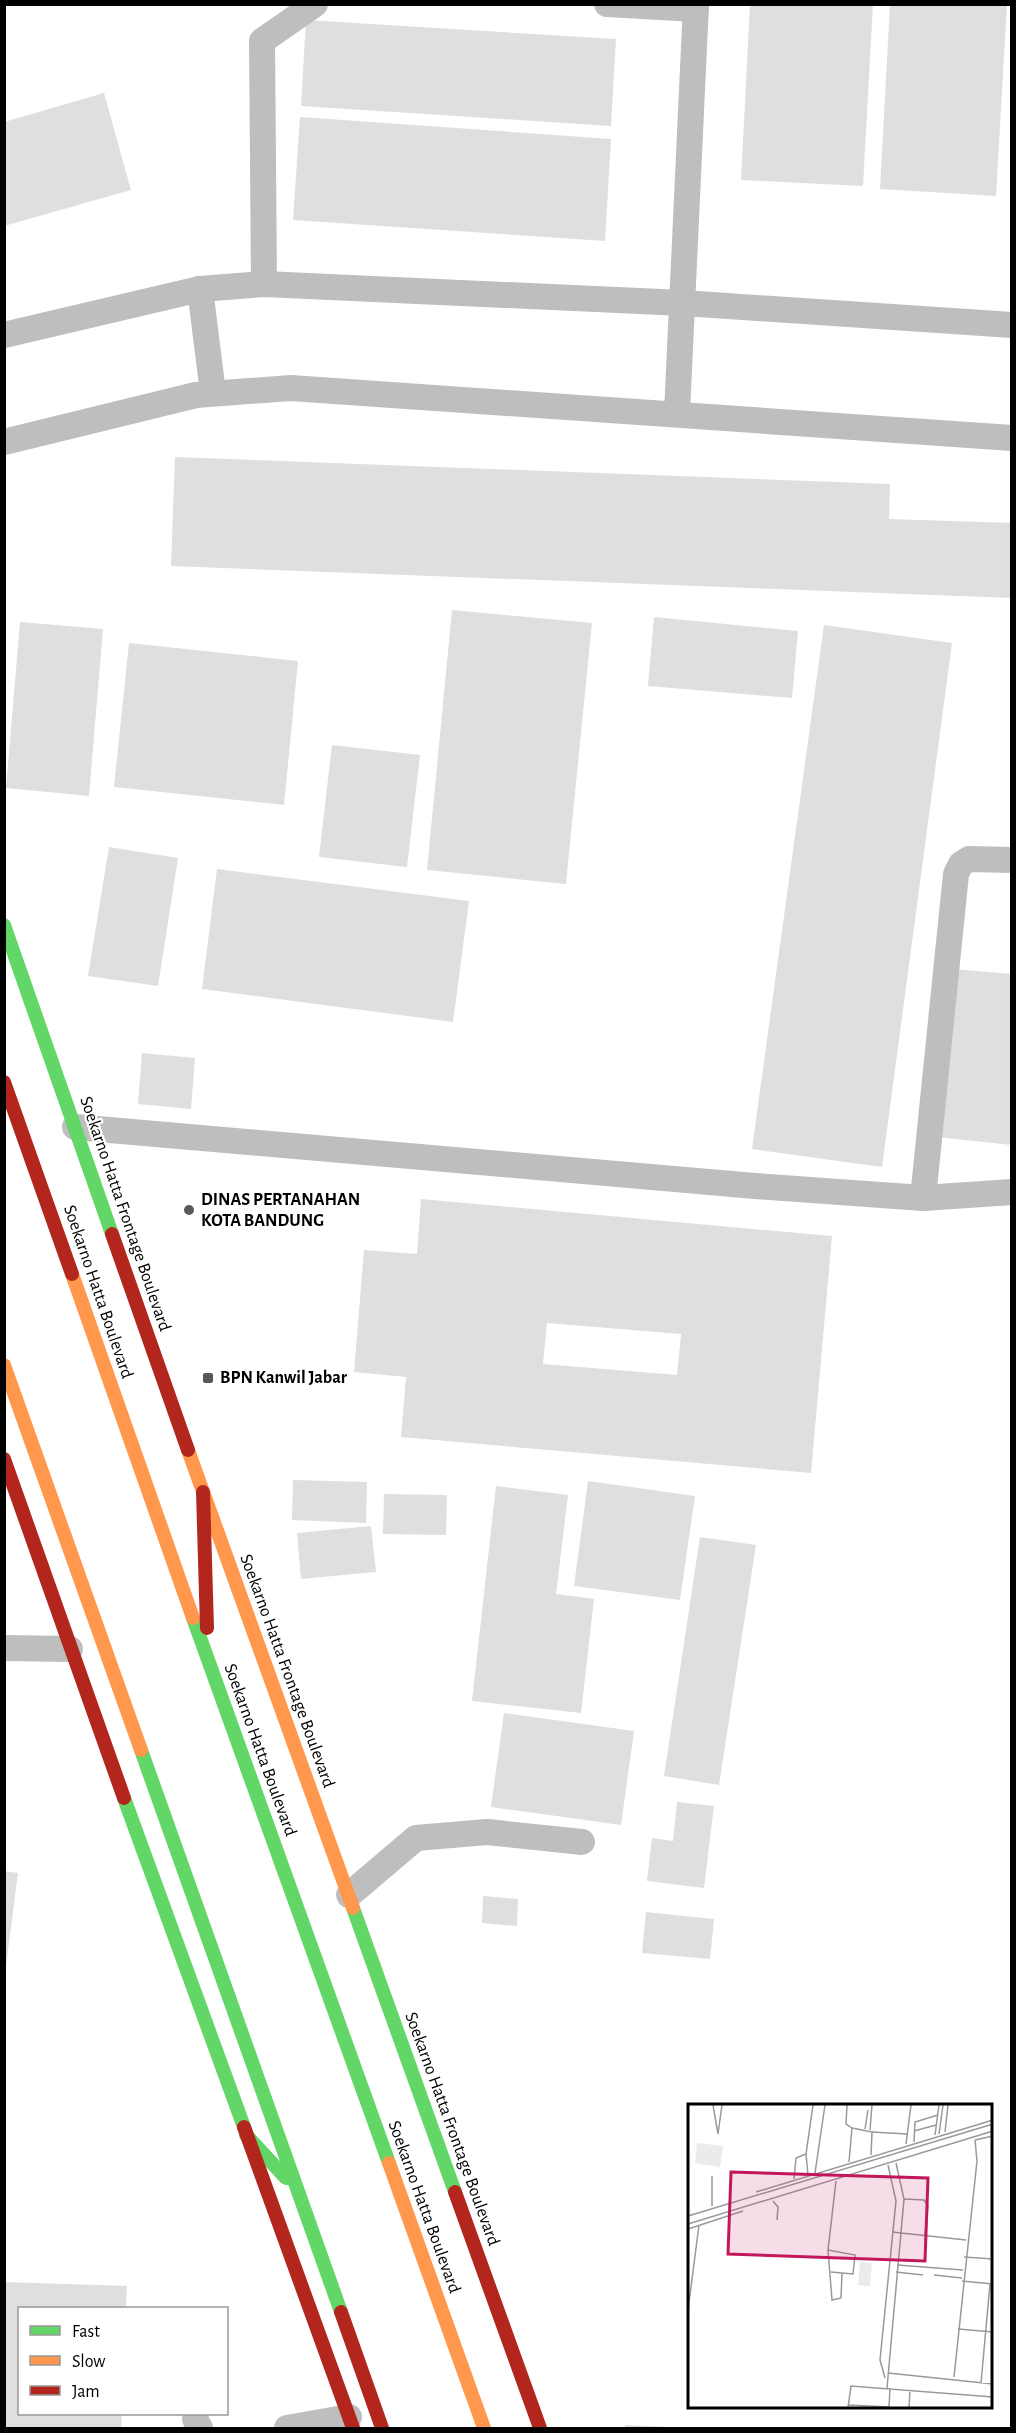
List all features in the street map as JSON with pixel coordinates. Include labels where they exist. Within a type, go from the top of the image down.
[{"type":"main road","name":"Soekarno Hatta Frontage Boulevard","points":[[4,925],[203,1492],[540,2428]]},
{"type":"main road","name":"Soekarno Hatta Boulevard","points":[[4,1082],[208,1660],[484,2428]]},
{"type":"main road","points":[[4,1365],[382,2428]]},
{"type":"main road","points":[[7,1470],[351,2423]]},
{"type":"main road","points":[[203,1492],[208,1660]]},
{"type":"main road","points":[[246,2135],[296,2188]]},
{"type":"lane","points":[[264,284],[261,42],[315,4]]},
{"type":"lane","points":[[607,4],[696,7],[677,413]]},
{"type":"lane","points":[[4,335],[200,289],[264,284],[683,303],[1011,325]]},
{"type":"lane","points":[[200,289],[213,393]]},
{"type":"lane","points":[[4,442],[196,395],[291,388],[677,413],[1011,438]]},
{"type":"lane","points":[[923,1198],[956,874],[961,864],[969,859],[1011,860]]},
{"type":"lane","points":[[75,1127],[755,1186],[923,1198],[1011,1192]]},
{"type":"lane","points":[[4,1648],[70,1649]]},
{"type":"lane","points":[[350,1895],[416,1838],[487,1832],[582,1842]]},
{"type":"lane","points":[[287,2428],[351,2423]]},
{"type":"building","points":[[750,4],[873,4],[863,186],[741,180]]},
{"type":"building","points":[[890,4],[1007,4],[996,196],[880,189]]},
{"type":"building","points":[[306,20],[616,39],[611,126],[301,106]]},
{"type":"building","points":[[104,93],[131,190],[4,226],[4,122]]},
{"type":"building","points":[[300,117],[611,139],[605,241],[293,220]]},
{"type":"building","points":[[175,457],[890,484],[889,519],[1012,523],[1012,598],[171,566]]},
{"type":"building","points":[[452,610],[592,623],[566,884],[427,870]]},
{"type":"building","points":[[654,617],[798,631],[792,698],[648,686]]},
{"type":"building","points":[[20,622],[103,629],[89,796],[6,788]]},
{"type":"building","points":[[824,625],[952,643],[882,1167],[752,1149]]},
{"type":"building","points":[[129,643],[298,661],[284,805],[114,787]]},
{"type":"building","points":[[332,745],[420,755],[407,867],[319,857]]},
{"type":"building","points":[[109,847],[178,858],[158,986],[88,976]]},
{"type":"building","points":[[217,869],[469,901],[453,1022],[202,989]]},
{"type":"building","points":[[953,969],[1012,974],[1012,1145],[937,1137]]},
{"type":"building","points":[[142,1053],[195,1058],[191,1109],[138,1104]]},
{"type":"building","points":[[421,1199],[832,1236],[811,1473],[401,1437],[406,1377],[354,1372],[364,1250],[417,1254]],"holes":[[[547,1323],[681,1334],[677,1375],[543,1364]]]},
{"type":"building","points":[[293,1480],[367,1482],[366,1523],[292,1520]]},
{"type":"building","points":[[588,1481],[695,1496],[680,1600],[574,1586]]},
{"type":"building","points":[[496,1486],[568,1495],[556,1594],[594,1599],[581,1713],[472,1701]]},
{"type":"building","points":[[384,1494],[447,1495],[446,1535],[383,1534]]},
{"type":"building","points":[[371,1526],[376,1572],[301,1579],[297,1533]]},
{"type":"building","points":[[700,1537],[756,1545],[719,1785],[664,1776]]},
{"type":"building","points":[[504,1713],[634,1731],[621,1825],[491,1807]]},
{"type":"building","points":[[677,1802],[714,1806],[704,1888],[647,1881],[652,1838],[673,1841]]},
{"type":"building","points":[[4,1871],[18,1873],[6,1966],[4,1966]]},
{"type":"building","points":[[483,1896],[518,1899],[517,1926],[482,1923]]},
{"type":"building","points":[[646,1912],[714,1919],[710,1959],[642,1953]]},
{"type":"building","points":[[4,2282],[127,2286],[126,2307],[18,2307],[18,2415],[122,2415],[121,2428],[4,2428]]},
{"type":"building","points":[[625,2425],[668,2427],[668,2428],[625,2428]]},
{"type":"traffic: fast","points":[[4,925],[112,1234]]},
{"type":"traffic: fast","points":[[193,1618],[389,2163]]},
{"type":"traffic: fast","points":[[141,1750],[341,2312]]},
{"type":"traffic: fast","points":[[124,1798],[244,2127]]},
{"type":"traffic: fast","points":[[353,1908],[455,2192]]},
{"type":"traffic: fast","points":[[246,2135],[286,2178]]},
{"type":"traffic: slow","points":[[72,1274],[193,1618]]},
{"type":"traffic: slow","points":[[4,1365],[141,1750]]},
{"type":"traffic: slow","points":[[188,1450],[353,1908]]},
{"type":"traffic: slow","points":[[389,2163],[484,2428]]},
{"type":"traffic: jam","points":[[4,1082],[72,1274]]},
{"type":"traffic: jam","points":[[112,1234],[188,1450]]},
{"type":"traffic: jam","points":[[4,1459],[124,1798]]},
{"type":"traffic: jam","points":[[203,1492],[207,1628]]},
{"type":"traffic: jam","points":[[244,2127],[353,2428]]},
{"type":"traffic: jam","points":[[455,2192],[540,2428]]},
{"type":"traffic: jam","points":[[341,2312],[382,2428]]},
{"type":"place","name":"DINAS PERTANAHAN KOTA BANDUNG","points":[[189,1210]]},
{"type":"place","name":"BPN Kanwil Jabar","points":[[208,1378]]}]
